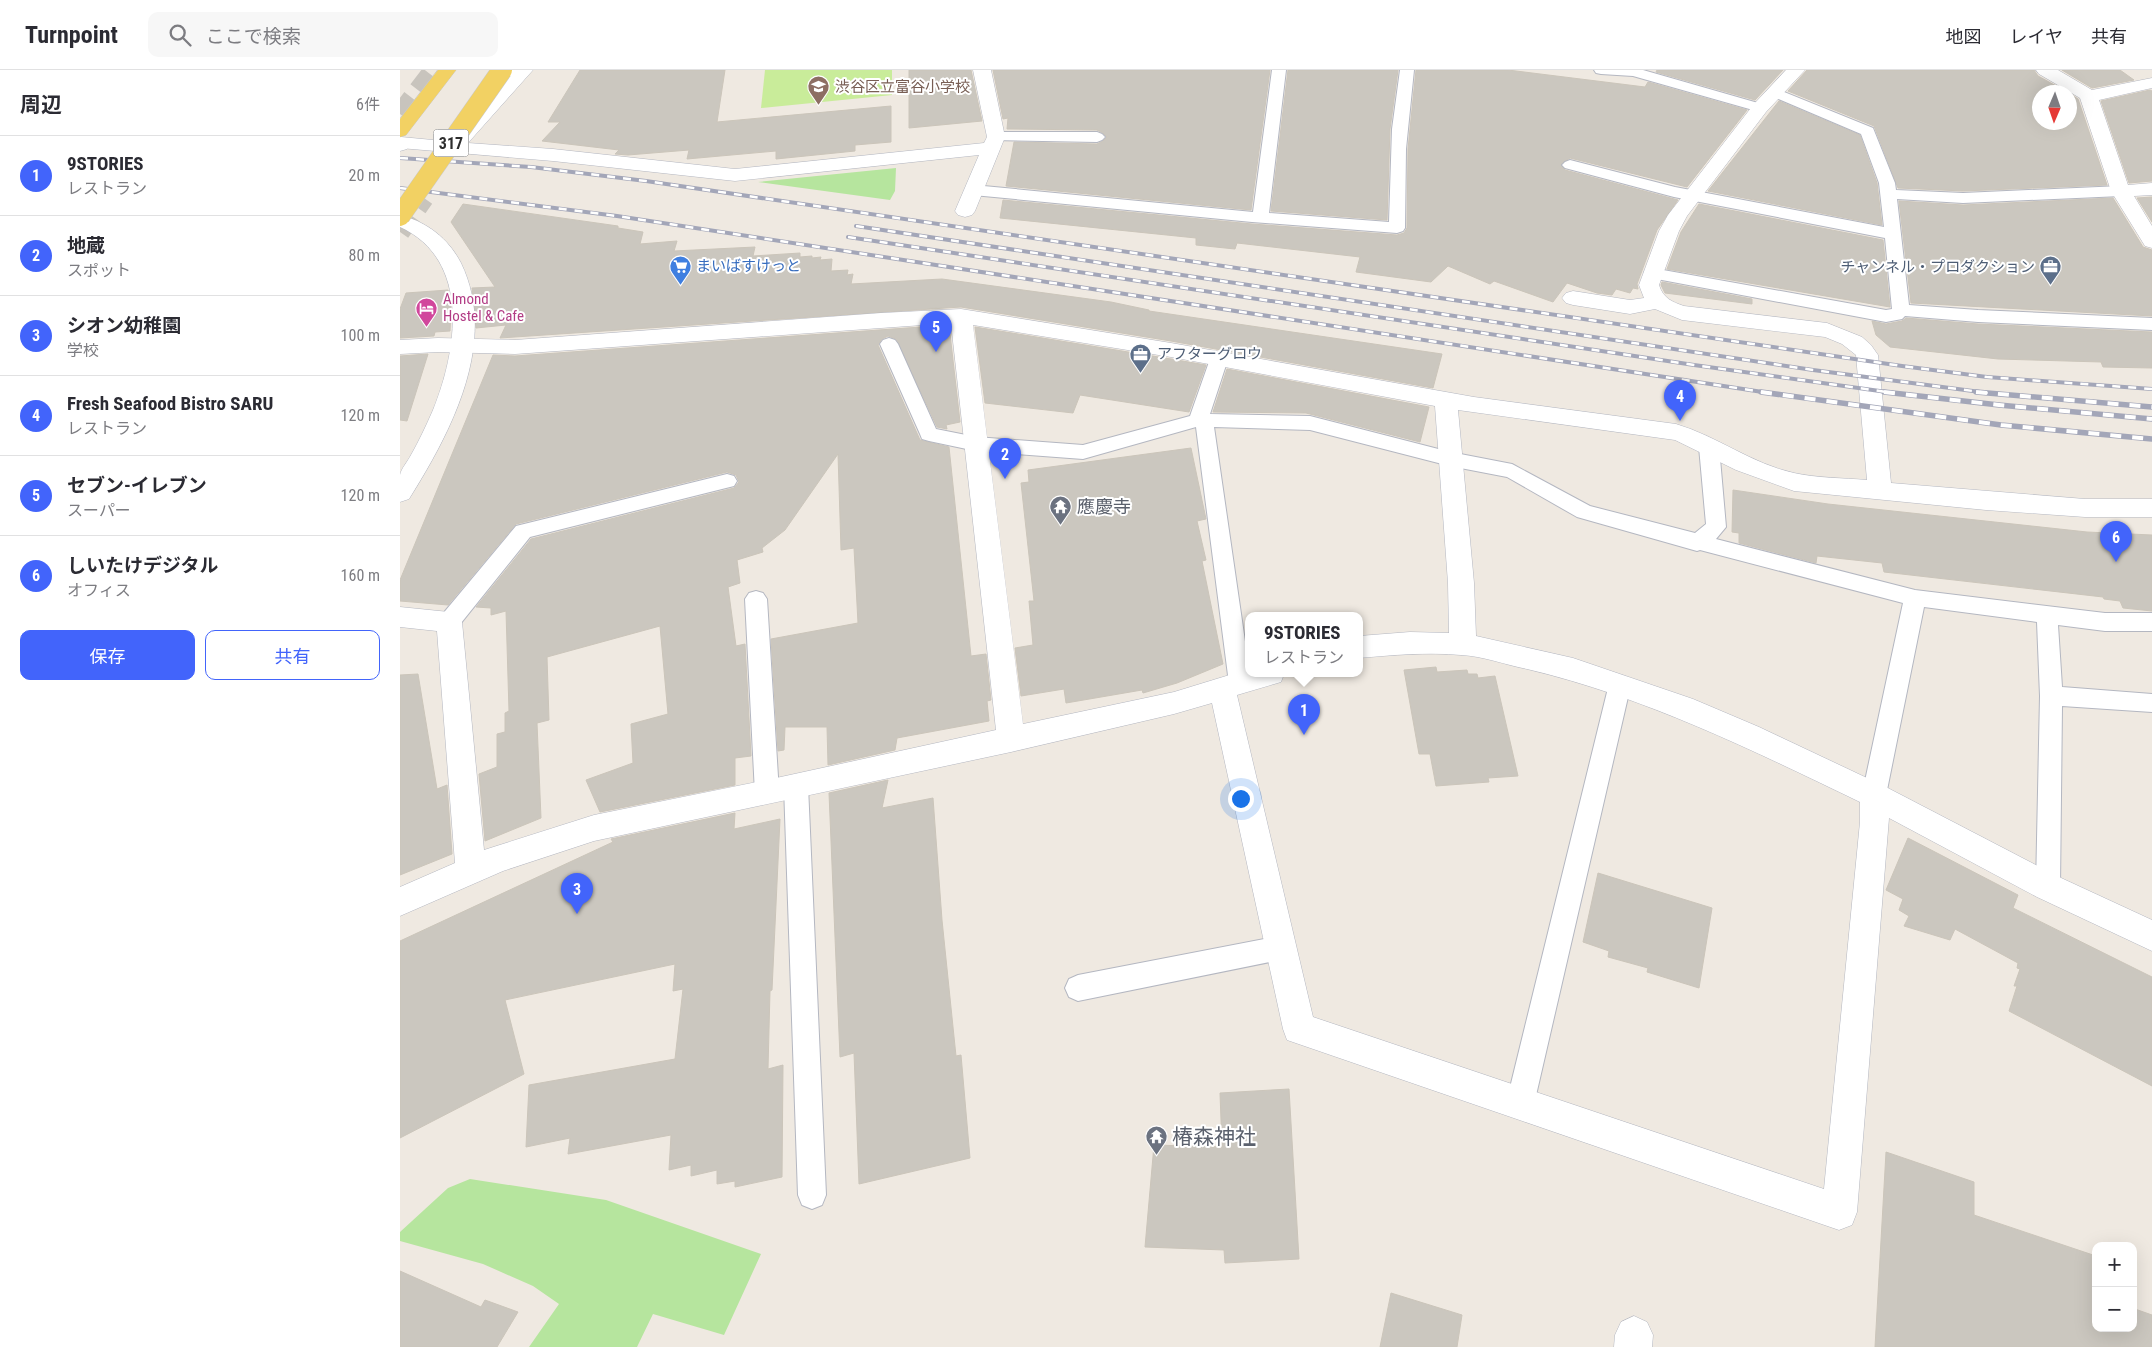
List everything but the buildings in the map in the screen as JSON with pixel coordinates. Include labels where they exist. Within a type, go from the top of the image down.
[{"type":"main road","name":"317","points":[[401,137],[447,70]]},
{"type":"main road","name":"317","points":[[400,216],[502,70]]},
{"type":"street","points":[[455,146],[519,73],[524,70]]},
{"type":"street","points":[[965,211],[994,143],[982,70]]},
{"type":"street","points":[[2045,70],[2088,95],[2096,96],[2152,83]]},
{"type":"street","points":[[1792,71],[1760,108],[1692,195],[1669,231],[1649,285],[1651,293],[1658,302],[1667,308],[1682,313],[1826,330],[1841,334],[1863,348],[1867,355],[1880,490]]},
{"type":"street","points":[[2088,95],[2122,191],[2152,242]]},
{"type":"street","points":[[401,137],[455,146],[553,154],[735,175],[994,143]]},
{"type":"street","points":[[2122,191],[2152,189]]},
{"type":"street","points":[[400,221],[427,235],[441,247],[452,262],[461,282],[465,325],[462,347],[440,419],[427,449],[400,493]]},
{"type":"street","points":[[1572,298],[1630,307],[1658,302]]},
{"type":"street","points":[[961,316],[1011,740]]},
{"type":"street","points":[[400,347],[438,345],[515,347],[881,320],[961,316],[1446,399],[1676,432],[1691,436],[1708,447],[1773,476],[1794,482],[1986,501],[2085,508],[2152,508]]},
{"type":"street","points":[[1446,399],[1461,583],[1463,644]]},
{"type":"street","points":[[400,617],[449,622],[471,870]]},
{"type":"street","points":[[1363,647],[1410,643],[1463,644],[1574,669],[1683,707],[1749,734],[1874,795],[2048,887],[2152,936]]},
{"type":"street","points":[[400,902],[497,858],[594,828],[1011,740],[1174,703],[1260,677]]},
{"type":"street","points":[[1231,685],[1280,948],[1299,1029],[1839,1212],[1874,831],[1874,795]]},
{"type":"lane","points":[[1260,217],[1279,70]]},
{"type":"lane","points":[[973,190],[1397,228],[1397,182],[1402,100],[1407,70]]},
{"type":"lane","points":[[1602,70],[1634,72],[1760,108]]},
{"type":"lane","points":[[1774,92],[1868,131],[1887,183],[1901,310]]},
{"type":"lane","points":[[994,143],[1097,137]]},
{"type":"lane","points":[[1570,165],[1674,192],[1892,234]]},
{"type":"lane","points":[[1888,194],[1963,198],[2122,191]]},
{"type":"lane","points":[[1652,273],[1874,315],[1896,315],[1901,310],[1978,316],[2152,324]]},
{"type":"lane","points":[[890,344],[928,434],[976,444],[1083,452],[1201,420],[1310,423],[1450,459],[1512,472],[1584,512],[1697,543],[1915,598],[2105,622],[2152,622]]},
{"type":"lane","points":[[1219,359],[1201,420],[1231,685]]},
{"type":"lane","points":[[1697,543],[1716,527],[1708,447]]},
{"type":"lane","points":[[449,622],[522,531],[727,481]]},
{"type":"lane","points":[[1874,795],[1915,598]]},
{"type":"lane","points":[[756,599],[767,793]]},
{"type":"lane","points":[[2046,615],[2051,696],[2048,887]]},
{"type":"lane","points":[[1520,1104],[1620,684]]},
{"type":"lane","points":[[2051,696],[2152,703]]},
{"type":"lane","points":[[796,786],[812,1194]]},
{"type":"lane","points":[[1078,988],[1280,948]]},
{"type":"green space","points":[[765,70],[892,70],[892,95],[761,108]]},
{"type":"green space","points":[[896,168],[895,191],[890,200],[758,182]]},
{"type":"green space","points":[[470,1179],[606,1200],[761,1254],[724,1335],[653,1314],[637,1347],[529,1347],[559,1304],[533,1286],[483,1264],[400,1241],[400,1232],[448,1188]]},
{"type":"tunnel","points":[[400,114],[434,70]]},
{"type":"tunnel","points":[[400,232],[424,198]]},
{"type":"railway","points":[[400,158],[531,167],[646,181],[1902,366],[1987,377],[2152,389]]},
{"type":"railway","points":[[400,188],[617,216],[1769,393]]},
{"type":"railway","points":[[856,226],[1813,370],[1988,393]]},
{"type":"railway","points":[[848,237],[1694,365],[1894,393]]},
{"type":"railway","points":[[1761,392],[2001,425],[2152,439]]},
{"type":"railway","points":[[1884,392],[2152,419]]},
{"type":"railway","points":[[1976,392],[2152,407]]},
{"type":"place","name":"渋谷区立富谷小学校","points":[[819,106]]},
{"type":"place","name":"まいばすけっと","points":[[680,285]]},
{"type":"place","name":"チャンネル・プロダクション","points":[[2051,286]]},
{"type":"place","name":"Almond Hostel & Cafe","points":[[427,327]]},
{"type":"place","name":"セブン-イレブン","points":[[936,352]]},
{"type":"place","name":"アフターグロウ","points":[[1141,373]]},
{"type":"place","name":"Fresh Seafood Bistro SARU","points":[[1680,421]]},
{"type":"place","name":"地蔵","points":[[1005,479]]},
{"type":"place","name":"應慶寺","points":[[1061,526]]},
{"type":"place","name":"しいたけデジタル","points":[[2116,562]]},
{"type":"place","name":"9STORIES","points":[[1304,735]]},
{"type":"place","name":"シオン幼稚園","points":[[577,914]]},
{"type":"place","name":"椿森神社","points":[[1156,1156]]}]
